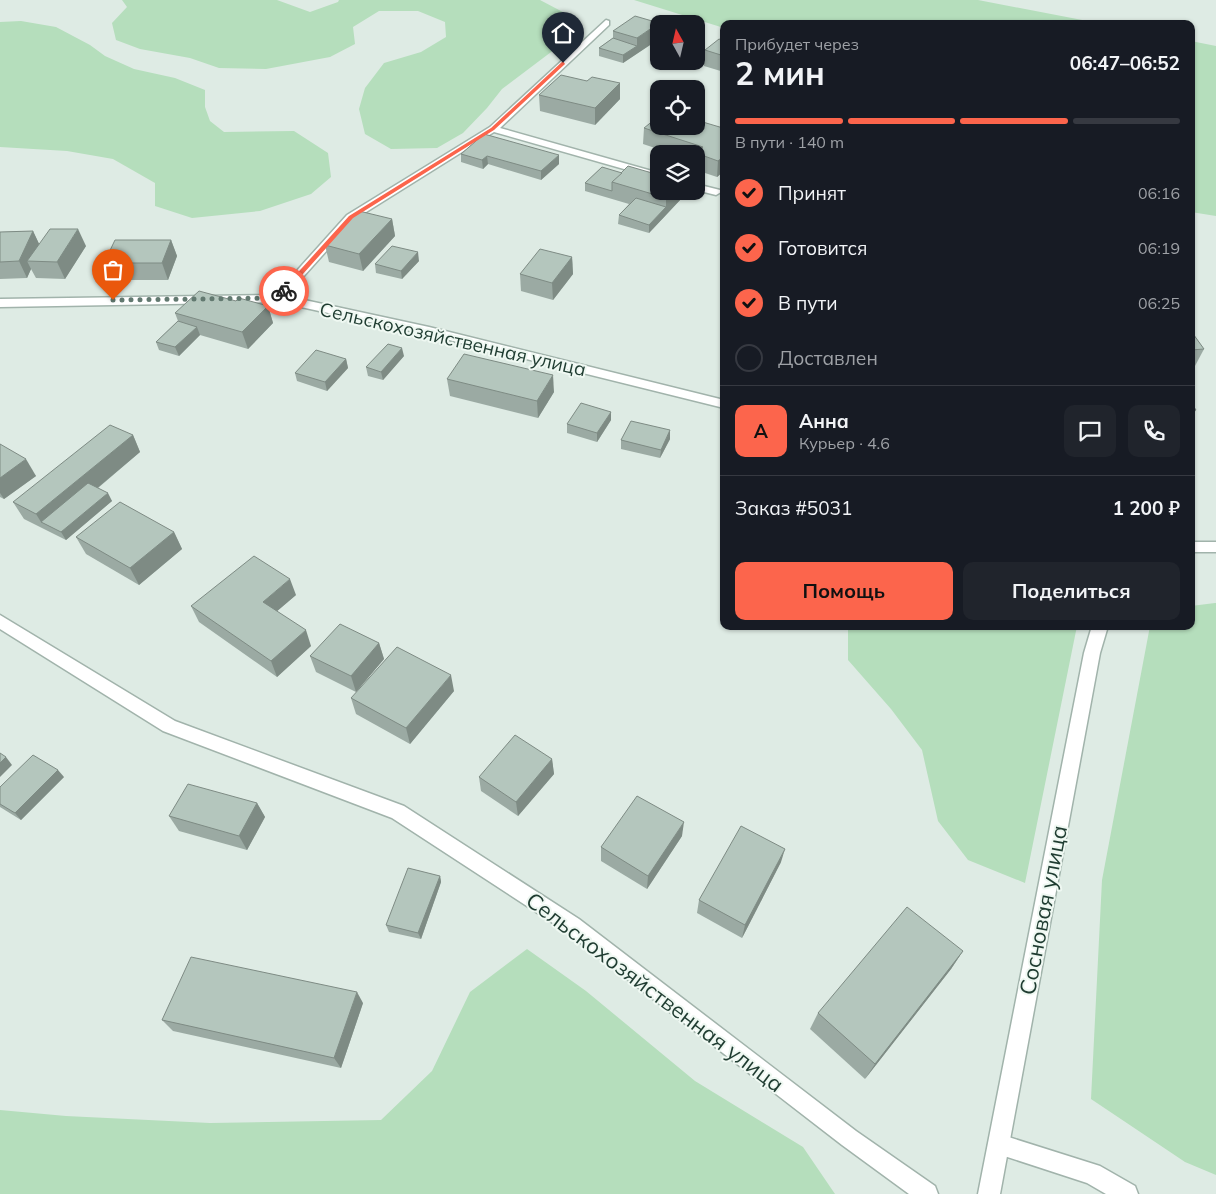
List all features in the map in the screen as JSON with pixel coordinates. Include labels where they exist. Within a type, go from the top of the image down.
[{"type":"street","points":[[278,298],[351,217],[492,129],[606,23]]},
{"type":"street","points":[[492,129],[650,173]]},
{"type":"street","points":[[705,189],[716,192]]},
{"type":"street","name":"Сельскохозяйственная улица","points":[[0,303],[278,298],[429,331],[720,403]]},
{"type":"street","points":[[1195,548],[1216,547]]},
{"type":"street","name":"Сельскохозяйственная улица","points":[[0,621],[169,726],[398,812],[572,925],[849,1138],[927,1194]]},
{"type":"street","name":"Сосновая улица","points":[[989,1194],[1092,653],[1099,630]]},
{"type":"street","points":[[999,1145],[1092,1174],[1128,1194]]},
{"type":"green space","points":[[122,0],[277,0],[310,12],[339,0],[540,0],[578,20],[571,37],[502,89],[463,133],[437,148],[391,149],[365,134],[359,109],[365,88],[384,63],[421,52],[446,37],[445,22],[418,11],[379,11],[353,27],[355,44],[330,57],[266,69],[219,68],[190,58],[140,49],[116,40],[112,23],[127,7]]},
{"type":"green space","points":[[634,0],[978,0],[1082,20],[720,20],[720,27],[705,22],[705,15],[682,15]]},
{"type":"green space","points":[[21,21],[56,27],[90,45],[105,56],[134,69],[175,78],[205,90],[205,107],[210,121],[224,132],[294,131],[328,153],[331,177],[311,194],[260,211],[192,218],[155,206],[155,183],[113,159],[67,151],[0,147],[0,22]]},
{"type":"green space","points":[[1195,42],[1216,46],[1216,216],[1195,213]]},
{"type":"green space","points":[[1216,603],[1216,1175],[1185,1162],[1091,1099],[1102,880],[1149,630],[1195,630],[1195,606]]},
{"type":"green space","points":[[848,630],[1076,630],[1025,883],[968,860],[938,821],[922,750],[891,709],[848,660]]},
{"type":"green space","points":[[527,949],[586,991],[695,1081],[803,1147],[835,1194],[0,1194],[0,1110],[66,1116],[210,1123],[381,1120],[432,1071],[470,992]]},
{"type":"building","points":[[635,16],[650,20],[650,29],[637,38],[613,31]]},
{"type":"building","points":[[613,38],[637,46],[623,55],[599,48]]},
{"type":"building","points":[[719,39],[720,39],[720,55],[705,50]]},
{"type":"building","points":[[561,75],[587,81],[592,77],[620,83],[595,108],[539,95]]},
{"type":"building","points":[[650,123],[650,130],[644,128]]},
{"type":"building","points":[[705,123],[720,127],[720,159],[718,161],[705,156],[705,145],[697,145],[666,135],[705,135]]},
{"type":"building","points":[[484,134],[559,155],[541,171],[487,156],[482,160],[461,154]]},
{"type":"building","points":[[628,166],[650,172],[650,193],[612,182]]},
{"type":"building","points":[[602,167],[622,173],[612,182],[612,191],[585,183]]},
{"type":"building","points":[[636,198],[666,207],[649,225],[619,215]]},
{"type":"building","points":[[359,211],[392,219],[359,254],[325,245]]},
{"type":"building","points":[[50,229],[78,229],[57,262],[27,261]]},
{"type":"building","points":[[33,231],[19,261],[0,262],[0,232]]},
{"type":"building","points":[[115,240],[171,240],[162,263],[104,263]]},
{"type":"building","points":[[392,246],[418,252],[401,271],[375,264]]},
{"type":"building","points":[[540,249],[572,257],[552,283],[520,274]]},
{"type":"building","points":[[199,291],[236,301],[239,298],[268,306],[242,332],[175,313]]},
{"type":"building","points":[[178,321],[197,327],[175,347],[156,342]]},
{"type":"building","points":[[1195,337],[1204,349],[1195,350]]},
{"type":"building","points":[[388,344],[402,348],[381,372],[366,367]]},
{"type":"building","points":[[316,350],[346,359],[325,382],[295,373]]},
{"type":"building","points":[[464,354],[553,375],[537,401],[447,379]]},
{"type":"building","points":[[581,403],[611,412],[597,433],[567,424]]},
{"type":"building","points":[[631,421],[670,430],[661,450],[621,440]]},
{"type":"building","points":[[110,425],[133,435],[36,514],[13,502]]},
{"type":"building","points":[[0,444],[26,459],[0,478]]},
{"type":"building","points":[[88,483],[108,493],[61,532],[41,522]]},
{"type":"building","points":[[120,502],[174,532],[130,568],[76,537]]},
{"type":"building","points":[[254,556],[290,579],[263,602],[306,630],[271,661],[191,606]]},
{"type":"building","points":[[340,624],[379,643],[351,676],[310,656]]},
{"type":"building","points":[[397,647],[451,675],[406,728],[351,698]]},
{"type":"building","points":[[515,735],[552,759],[516,802],[479,777]]},
{"type":"building","points":[[0,753],[6,757],[0,763]]},
{"type":"building","points":[[33,755],[58,770],[15,813],[0,804],[0,787]]},
{"type":"building","points":[[188,784],[257,803],[239,836],[169,816]]},
{"type":"building","points":[[637,796],[684,822],[648,876],[601,847]]},
{"type":"building","points":[[741,826],[785,849],[745,925],[699,900]]},
{"type":"building","points":[[408,868],[440,876],[418,933],[386,925]]},
{"type":"building","points":[[907,907],[963,951],[875,1064],[818,1013]]},
{"type":"building","points":[[191,957],[357,992],[334,1058],[162,1020]]},
{"type":"way so far","points":[[113,300],[278,298],[284,291]]},
{"type":"route","points":[[284,291],[351,217],[492,129],[563,63]]}]
